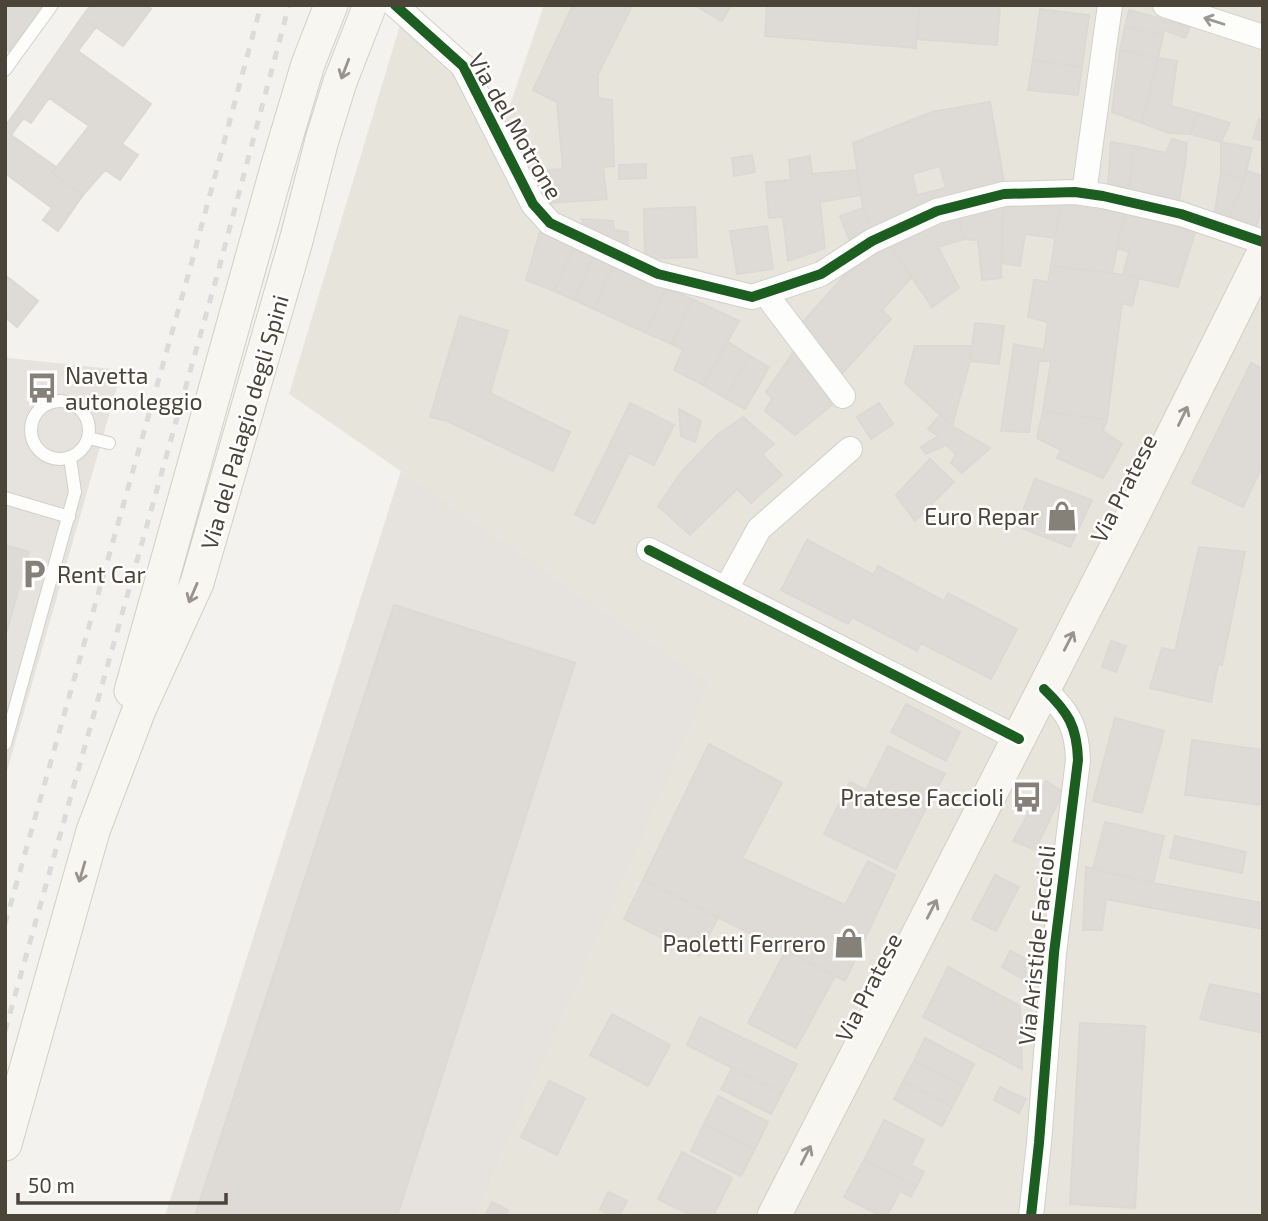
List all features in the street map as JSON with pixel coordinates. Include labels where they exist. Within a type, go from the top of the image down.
[{"type":"main road","name":"Via del Palagio degli Spini","points":[[5,1144],[10,1109],[93,831],[189,455],[308,64],[331,5]]},
{"type":"main road","name":"Via del Palagio degli Spini","points":[[93,831],[139,710],[197,583],[285,280],[322,140],[340,82],[370,5]]},
{"type":"main road","name":"Via Pratese","points":[[774,1216],[1142,499],[1260,262]]},
{"type":"street","name":"Via del Motrone","points":[[396,5],[463,66],[533,204],[550,223],[657,274],[752,297],[821,274],[872,241],[937,211],[1004,194],[1084,193],[1181,214],[1260,262]]},
{"type":"street","points":[[1084,193],[1110,5]]},
{"type":"street","points":[[1166,5],[1263,37]]},
{"type":"street","points":[[765,293],[844,396]]},
{"type":"street","points":[[726,589],[759,529],[850,449]]},
{"type":"street","points":[[649,550],[1019,739]]},
{"type":"street","name":"Via Aristide Faccioli","points":[[1031,1216],[1053,957],[1078,760],[1076,731],[1070,718],[1061,705],[1044,690]]},
{"type":"lane","points":[[5,70],[52,5]]},
{"type":"lane","points":[[57,401],[76,405],[88,419],[89,438],[79,454],[70,458],[52,459],[36,448],[31,428],[39,410],[57,401]]},
{"type":"lane","points":[[89,438],[109,443]]},
{"type":"lane","points":[[5,744],[75,492],[70,458]]},
{"type":"lane","points":[[5,498],[69,517]]},
{"type":"shaded area","points":[[544,5],[1263,5],[1263,1216],[476,1216],[708,683],[289,394],[400,25],[499,112],[510,105]]},
{"type":"shaded area","name":"Rent Car","points":[[5,355],[9,358],[122,370],[5,778]]},
{"type":"shaded area","points":[[401,471],[709,683],[476,1216],[165,1216]]},
{"type":"building","points":[[5,5],[45,5],[10,52],[5,49]]},
{"type":"building","points":[[91,5],[146,5],[151,9],[123,46],[82,17]]},
{"type":"building","points":[[573,5],[626,5],[631,8],[598,74],[598,98],[612,100],[614,166],[603,167],[607,199],[550,203],[548,170],[563,169],[557,102],[533,90]]},
{"type":"building","points":[[694,5],[731,5],[722,21]]},
{"type":"building","points":[[767,5],[919,5],[916,48],[765,36]]},
{"type":"building","points":[[919,5],[1000,5],[997,45],[917,39]]},
{"type":"building","points":[[1040,9],[1089,15],[1082,67],[1033,60]]},
{"type":"building","points":[[1129,10],[1190,27],[1185,38],[1164,30],[1163,35],[1125,27]]},
{"type":"building","points":[[82,17],[96,27],[78,51],[151,104],[122,144],[138,155],[120,180],[105,170],[83,195],[52,173],[89,126],[49,98],[31,123],[15,113]]},
{"type":"building","points":[[1125,27],[1163,35],[1158,58],[1120,50]]},
{"type":"building","points":[[1120,50],[1158,58],[1142,123],[1112,112]]},
{"type":"building","points":[[1158,58],[1177,61],[1171,106],[1197,113],[1191,134],[1168,133],[1142,123]]},
{"type":"building","points":[[1033,60],[1082,67],[1078,95],[1028,90]]},
{"type":"building","points":[[990,102],[1005,187],[873,233],[863,208],[853,143],[932,112]],"holes":[[[940,166],[946,188],[917,195],[912,174]]]},
{"type":"building","points":[[15,113],[23,119],[11,135],[56,167],[52,173],[83,195],[58,231],[43,220],[52,208],[5,173],[5,126]]},
{"type":"building","points":[[1197,113],[1230,123],[1221,142],[1191,134]]},
{"type":"building","points":[[1259,119],[1263,120],[1263,141],[1253,138]]},
{"type":"building","points":[[1172,139],[1187,143],[1178,206],[1129,192],[1134,146],[1166,153]]},
{"type":"building","points":[[1111,142],[1134,146],[1129,192],[1108,188]]},
{"type":"building","points":[[1221,142],[1252,148],[1244,179],[1221,173]]},
{"type":"building","points":[[752,155],[755,172],[734,176],[732,158]]},
{"type":"building","points":[[810,156],[812,174],[857,170],[861,195],[820,202],[825,248],[788,261],[783,217],[769,218],[766,182],[791,180],[789,160]]},
{"type":"building","points":[[646,164],[646,178],[619,179],[619,165]]},
{"type":"building","points":[[1247,171],[1263,176],[1263,206],[1254,232],[1228,222]]},
{"type":"building","points":[[1221,173],[1244,179],[1228,222],[1214,217]]},
{"type":"building","points":[[1061,201],[1126,207],[1112,273],[1051,266]]},
{"type":"building","points":[[1061,201],[1055,238],[1025,234],[1020,266],[1002,263],[1003,202]]},
{"type":"building","points":[[1003,202],[1001,278],[982,280],[978,240],[964,239],[957,211]]},
{"type":"building","points":[[695,207],[697,257],[645,259],[644,209]]},
{"type":"building","points":[[1126,207],[1197,226],[1178,287],[1123,275],[1129,252],[1117,248]]},
{"type":"building","points":[[863,208],[873,233],[850,242],[840,216]]},
{"type":"building","points":[[957,211],[964,239],[938,247],[959,288],[932,307],[887,241]]},
{"type":"building","points":[[582,219],[613,221],[614,230],[628,232],[627,251],[584,226]]},
{"type":"building","points":[[767,226],[773,269],[737,274],[730,231]]},
{"type":"building","points":[[540,232],[574,247],[554,291],[526,280]]},
{"type":"building","points":[[887,241],[912,277],[882,310],[891,319],[841,375],[801,324],[853,266]]},
{"type":"building","points":[[574,247],[594,256],[574,300],[554,291]]},
{"type":"building","points":[[594,256],[613,265],[594,309],[574,300]]},
{"type":"building","points":[[613,265],[666,288],[646,333],[594,309]]},
{"type":"building","points":[[1051,266],[1139,278],[1132,306],[1122,303],[1107,420],[1043,411],[1051,361],[1039,361],[1029,432],[1001,431],[1014,344],[1044,350],[1048,322],[1028,317],[1034,280],[1048,282]]},
{"type":"building","points":[[5,275],[38,301],[17,327],[5,317]]},
{"type":"building","points":[[666,288],[692,299],[672,344],[646,333]]},
{"type":"building","points":[[692,299],[739,321],[703,385],[674,370],[683,350],[672,344]]},
{"type":"building","points":[[460,316],[508,331],[490,393],[570,432],[553,471],[447,421],[430,417]]},
{"type":"building","points":[[975,323],[1004,326],[999,364],[970,361]]},
{"type":"building","points":[[728,342],[750,356],[725,398],[703,385]]},
{"type":"building","points":[[915,346],[972,346],[952,426],[905,383]]},
{"type":"building","points":[[796,349],[820,377],[832,405],[795,435],[765,411],[772,398],[766,392]]},
{"type":"building","points":[[750,356],[769,367],[745,409],[725,398]]},
{"type":"building","points":[[1251,363],[1263,369],[1263,464],[1243,507],[1192,483]]},
{"type":"building","points":[[630,403],[674,425],[654,465],[610,444]]},
{"type":"building","points":[[879,403],[893,424],[871,439],[857,417]]},
{"type":"building","points":[[679,409],[701,421],[695,442],[681,436]]},
{"type":"building","points":[[1043,411],[1107,420],[1103,431],[1122,444],[1103,478],[1057,458],[1061,450],[1037,438]]},
{"type":"building","points":[[940,415],[952,426],[990,448],[962,473],[951,463],[956,454],[946,445],[926,454],[921,447],[938,436],[928,429]]},
{"type":"building","points":[[743,417],[774,444],[762,454],[782,475],[751,503],[737,489],[690,535],[658,506],[683,470],[717,435]]},
{"type":"building","points":[[610,444],[629,453],[594,524],[575,514]]},
{"type":"building","points":[[930,459],[954,482],[915,521],[896,495]]},
{"type":"building","points":[[1035,479],[1092,500],[1070,547],[1017,526]]},
{"type":"building","points":[[807,540],[874,575],[878,566],[944,601],[948,593],[1017,629],[991,679],[921,643],[917,651],[852,617],[848,624],[781,590]]},
{"type":"building","points":[[5,545],[29,552],[5,637]]},
{"type":"building","points":[[1199,547],[1245,552],[1222,665],[1218,664],[1211,702],[1150,688],[1162,648],[1175,651]]},
{"type":"building","points":[[394,605],[575,663],[397,1216],[195,1216]]},
{"type":"building","points":[[1111,641],[1126,646],[1116,672],[1102,667]]},
{"type":"building","points":[[906,704],[960,732],[946,761],[891,732]]},
{"type":"building","points":[[1115,718],[1164,731],[1142,813],[1093,801]]},
{"type":"building","points":[[1192,740],[1263,750],[1263,805],[1185,795]]},
{"type":"building","points":[[709,744],[782,783],[742,858],[845,905],[868,861],[895,875],[845,981],[643,880]]},
{"type":"building","points":[[888,746],[945,774],[921,818],[866,790]]},
{"type":"building","points":[[1046,781],[1063,792],[1035,850],[1013,841]]},
{"type":"building","points":[[850,782],[921,818],[896,869],[824,834]]},
{"type":"building","points":[[1105,822],[1164,836],[1153,883],[1093,869]]},
{"type":"building","points":[[1175,836],[1246,852],[1242,873],[1170,858]]},
{"type":"building","points":[[1086,867],[1153,883],[1263,903],[1263,929],[1106,899],[1102,930],[1083,930]]},
{"type":"building","points":[[995,875],[1019,887],[996,931],[972,919]]},
{"type":"building","points":[[643,880],[718,917],[699,956],[624,919]]},
{"type":"building","points":[[786,950],[835,976],[796,1048],[748,1023]]},
{"type":"building","points":[[1010,951],[1026,959],[1025,980],[1002,967]]},
{"type":"building","points":[[948,967],[1020,1006],[1022,1069],[923,1017]]},
{"type":"building","points":[[1210,984],[1263,995],[1263,1033],[1200,1019]]},
{"type":"building","points":[[612,1014],[670,1045],[648,1086],[590,1055]]},
{"type":"building","points":[[700,1017],[797,1064],[782,1093],[687,1045]]},
{"type":"building","points":[[1080,1023],[1145,1026],[1135,1208],[1070,1204]]},
{"type":"building","points":[[925,1038],[974,1064],[963,1086],[914,1061]]},
{"type":"building","points":[[914,1061],[963,1086],[952,1107],[903,1081]]},
{"type":"building","points":[[732,1068],[782,1093],[771,1114],[721,1089]]},
{"type":"building","points":[[549,1081],[585,1098],[557,1155],[521,1137]]},
{"type":"building","points":[[903,1081],[952,1107],[942,1126],[894,1099]]},
{"type":"building","points":[[1000,1087],[1026,1099],[1019,1113],[994,1100]]},
{"type":"building","points":[[718,1096],[768,1122],[755,1149],[704,1124]]},
{"type":"building","points":[[884,1120],[924,1140],[911,1165],[924,1172],[916,1187],[864,1160]]},
{"type":"building","points":[[704,1124],[755,1149],[741,1176],[691,1151]]},
{"type":"building","points":[[682,1152],[732,1178],[713,1216],[693,1216],[658,1199]]},
{"type":"building","points":[[864,1160],[916,1187],[911,1197],[900,1191],[887,1216],[881,1216],[844,1197]]},
{"type":"building","points":[[608,1192],[627,1201],[619,1216],[600,1210]]},
{"type":"building","points":[[492,1202],[508,1210],[506,1216],[485,1216]]},
{"type":"railway","points":[[5,924],[191,265],[261,5]]},
{"type":"railway","points":[[5,1031],[218,272],[289,5]]},
{"type":"cycle path","points":[[395,5],[463,66],[533,204],[550,223],[658,274],[752,297],[821,274],[872,241],[937,211],[1004,194],[1075,192],[1103,196],[1181,214],[1263,242]]},
{"type":"cycle path","points":[[649,550],[1019,739]]},
{"type":"cycle path","points":[[1031,1216],[1054,953],[1078,760],[1076,738],[1070,720],[1044,689]]},
{"type":"place","name":"Navetta autonoleggio","points":[[42,388]]},
{"type":"place","name":"Euro Repar","points":[[1062,516]]},
{"type":"place","name":"Rent Car","points":[[34,574]]},
{"type":"place","name":"Pratese Faccioli","points":[[1027,797]]},
{"type":"place","name":"Paoletti Ferrero","points":[[849,943]]}]
